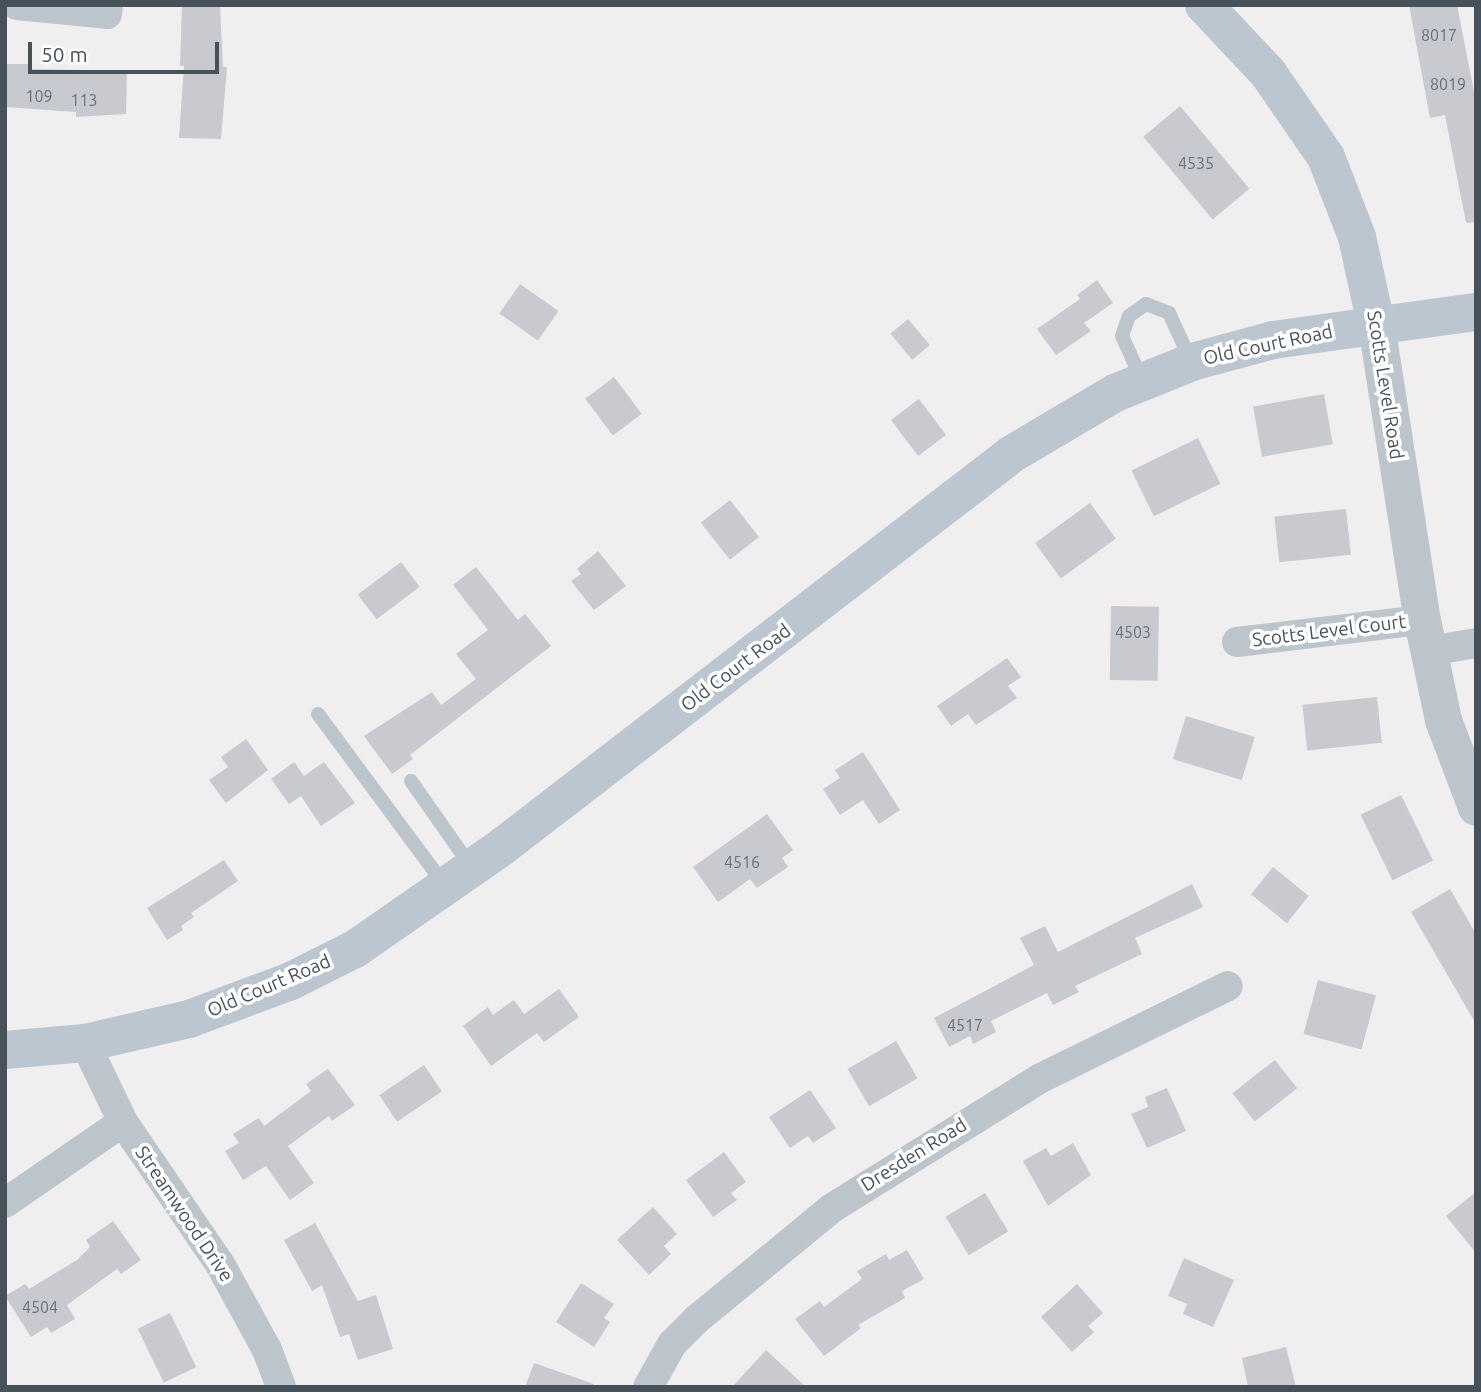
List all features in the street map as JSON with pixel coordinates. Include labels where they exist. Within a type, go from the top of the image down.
[{"type":"main road","name":"Scotts Level Road","points":[[1204,5],[1268,73],[1326,157],[1357,237],[1376,324]]},
{"type":"main road","name":"Old Court Road","points":[[5,1050],[85,1043],[189,1018],[290,981],[355,949],[460,879],[1012,454],[1061,422],[1143,382],[1192,362],[1273,340],[1376,324],[1476,313]]},
{"type":"street","points":[[17,5],[107,14],[108,5]]},
{"type":"street","name":"Scotts Level Road","points":[[1376,324],[1425,636],[1443,720],[1476,807]]},
{"type":"street","name":"Scotts Level Court","points":[[1237,642],[1425,636],[1476,643]]},
{"type":"street","name":"Dresden Road","points":[[648,1387],[672,1344],[696,1319],[832,1208],[1041,1078],[1228,986]]},
{"type":"street","name":"Streamwood Drive","points":[[85,1043],[123,1122],[220,1264],[267,1350],[281,1387]]},
{"type":"street","points":[[5,1203],[123,1122]]},
{"type":"lane","points":[[1143,382],[1122,336],[1129,316],[1146,304],[1169,313],[1192,362]]},
{"type":"lane","points":[[318,714],[460,879]]},
{"type":"lane","points":[[411,781],[460,879]]},
{"type":"building","points":[[182,5],[220,5],[223,67],[227,67],[221,139],[179,138],[184,66],[180,66]]},
{"type":"building","points":[[1409,5],[1457,5],[1476,102],[1476,222],[1466,223],[1445,115],[1430,118]]},
{"type":"building","points":[[5,64],[32,64],[31,69],[127,71],[126,114],[76,117],[76,112],[5,107]]},
{"type":"building","points":[[1180,106],[1249,189],[1213,220],[1143,137]]},
{"type":"building","points":[[1097,280],[1113,303],[1084,323],[1091,331],[1056,355],[1037,329],[1080,299],[1077,295]]},
{"type":"building","points":[[520,284],[559,311],[538,340],[499,313]]},
{"type":"building","points":[[908,319],[930,345],[912,360],[890,334]]},
{"type":"building","points":[[614,377],[642,414],[613,435],[585,399]]},
{"type":"building","points":[[1324,394],[1333,444],[1262,457],[1253,407]]},
{"type":"building","points":[[919,399],[946,435],[918,456],[891,420]]},
{"type":"building","points":[[1198,438],[1220,484],[1154,516],[1131,470]]},
{"type":"building","points":[[730,500],[759,537],[730,560],[701,523]]},
{"type":"building","points":[[1090,503],[1116,539],[1061,579],[1035,543]]},
{"type":"building","points":[[1346,509],[1351,555],[1279,562],[1274,517]]},
{"type":"building","points":[[598,551],[626,586],[594,610],[571,581],[581,574],[577,569]]},
{"type":"building","points":[[401,562],[420,587],[377,619],[358,594]]},
{"type":"building","points":[[476,567],[518,620],[525,614],[551,646],[410,755],[413,759],[392,774],[364,736],[432,692],[441,705],[476,679],[456,654],[488,630],[453,585]]},
{"type":"building","points":[[1111,606],[1159,607],[1158,681],[1110,680]]},
{"type":"building","points":[[1007,658],[1021,677],[1008,686],[1017,698],[976,725],[968,714],[951,726],[937,706]]},
{"type":"building","points":[[1377,697],[1382,743],[1307,751],[1302,705]]},
{"type":"building","points":[[1186,716],[1255,737],[1242,780],[1173,759]]},
{"type":"building","points":[[246,739],[268,770],[226,803],[209,780],[228,767],[221,757]]},
{"type":"building","points":[[863,752],[900,810],[879,824],[863,800],[840,815],[823,789],[840,778],[835,770]]},
{"type":"building","points":[[294,762],[304,776],[324,762],[355,803],[321,826],[301,796],[289,804],[271,779]]},
{"type":"building","points":[[1401,795],[1433,861],[1393,880],[1361,815]]},
{"type":"building","points":[[767,814],[793,850],[782,858],[788,867],[757,888],[750,879],[718,902],[693,867]]},
{"type":"building","points":[[224,860],[238,881],[191,913],[194,917],[181,926],[183,930],[167,940],[147,908]]},
{"type":"building","points":[[1273,867],[1309,896],[1287,923],[1251,894]]},
{"type":"building","points":[[1192,884],[1203,907],[1135,938],[1142,954],[1075,986],[1079,992],[1053,1005],[1047,993],[991,1021],[996,1032],[973,1044],[970,1036],[949,1047],[934,1018],[1034,965],[1020,938],[1045,926],[1058,952]]},
{"type":"building","points":[[1450,889],[1476,934],[1476,1024],[1411,912]]},
{"type":"building","points":[[1318,980],[1376,996],[1361,1050],[1304,1034]]},
{"type":"building","points":[[559,989],[579,1017],[544,1042],[537,1033],[491,1066],[463,1026],[488,1007],[493,1015],[514,1000],[524,1014]]},
{"type":"building","points":[[896,1041],[918,1078],[869,1106],[848,1069]]},
{"type":"building","points":[[1275,1060],[1297,1088],[1255,1122],[1232,1093]]},
{"type":"building","points":[[424,1065],[442,1092],[397,1122],[379,1095]]},
{"type":"building","points":[[328,1069],[355,1105],[332,1121],[329,1116],[288,1146],[314,1183],[290,1200],[266,1166],[243,1180],[225,1151],[239,1143],[233,1134],[259,1118],[264,1126],[311,1091],[306,1084]]},
{"type":"building","points":[[1167,1088],[1186,1131],[1147,1148],[1131,1114],[1148,1107],[1145,1097]]},
{"type":"building","points":[[810,1090],[836,1128],[813,1143],[808,1136],[790,1148],[769,1117]]},
{"type":"building","points":[[1073,1143],[1091,1175],[1048,1206],[1023,1161],[1046,1148],[1051,1156]]},
{"type":"building","points":[[724,1152],[746,1182],[731,1193],[737,1200],[713,1217],[686,1180]]},
{"type":"building","points":[[1476,1192],[1476,1253],[1446,1216]]},
{"type":"building","points":[[985,1193],[1008,1232],[969,1255],[946,1217]]},
{"type":"building","points":[[653,1207],[677,1234],[664,1246],[671,1254],[649,1275],[617,1240]]},
{"type":"building","points":[[113,1221],[141,1260],[121,1274],[117,1269],[67,1305],[75,1319],[51,1333],[47,1327],[31,1337],[5,1296],[25,1284],[29,1289],[77,1260],[90,1247],[86,1240]]},
{"type":"building","points":[[315,1223],[358,1301],[376,1295],[393,1349],[358,1360],[349,1334],[340,1337],[322,1285],[312,1291],[284,1240]]},
{"type":"building","points":[[907,1250],[924,1279],[902,1291],[905,1298],[858,1325],[861,1328],[824,1356],[795,1319],[820,1301],[824,1307],[862,1279],[857,1271],[886,1254],[889,1260]]},
{"type":"building","points":[[1184,1258],[1234,1280],[1213,1327],[1183,1314],[1187,1304],[1168,1296]]},
{"type":"building","points":[[581,1283],[614,1304],[604,1318],[610,1322],[594,1347],[556,1322]]},
{"type":"building","points":[[1077,1284],[1103,1313],[1088,1326],[1094,1332],[1072,1352],[1041,1317]]},
{"type":"building","points":[[170,1313],[196,1367],[164,1383],[138,1329]]},
{"type":"building","points":[[1286,1347],[1296,1387],[1248,1387],[1242,1358]]},
{"type":"building","points":[[766,1350],[806,1387],[732,1387]]},
{"type":"building","points":[[534,1363],[594,1384],[593,1387],[525,1387]]}]
